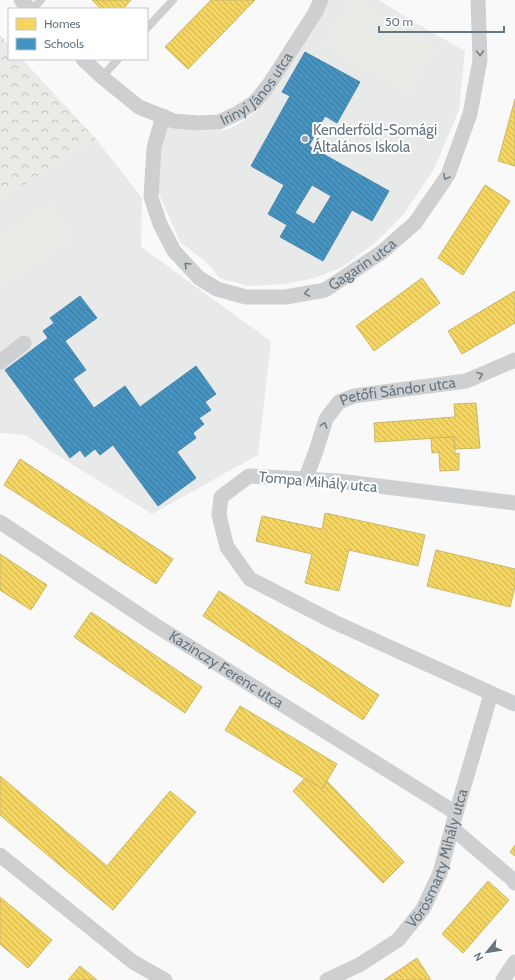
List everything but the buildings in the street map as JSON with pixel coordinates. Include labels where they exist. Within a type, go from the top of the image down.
[{"type":"street","points":[[21,0],[30,8]]},
{"type":"street","name":"Irinyi János utca","points":[[84,60],[139,108],[174,121],[198,123],[219,122],[238,113],[255,102],[270,83],[315,13],[321,0]]},
{"type":"street","name":"Gagarin utca","points":[[163,116],[154,148],[151,197],[160,224],[174,251],[199,278],[217,289],[246,297],[286,297],[325,290],[382,252],[415,223],[448,175],[470,114],[480,60],[478,0]]},
{"type":"street","points":[[0,362],[24,343]]},
{"type":"street","name":"Petőfi Sándor utca","points":[[306,480],[326,419],[339,402],[354,396],[466,381],[515,360]]},
{"type":"street","name":"Tompa Mihály utca","points":[[515,503],[338,481],[248,476],[222,497],[219,515],[227,547],[250,579],[334,622],[515,704]]},
{"type":"street","name":"Kazinczy Ferenc utca","points":[[0,522],[155,625],[456,813]]},
{"type":"street","name":"Vörösmarty Mihály utca","points":[[327,980],[359,965],[398,940],[423,910],[440,873],[491,694]]},
{"type":"street","points":[[452,828],[515,883]]},
{"type":"street","points":[[0,855],[133,962],[165,980]]},
{"type":"street","points":[[503,980],[515,962]]},
{"type":"lane","points":[[32,8],[41,0]]},
{"type":"lane","points":[[148,27],[174,0]]},
{"type":"lane","points":[[102,77],[117,60]]},
{"type":"shaded area","name":"Kenderföld-Somági Általános Iskola","points":[[328,0],[379,0],[465,51],[459,110],[434,169],[403,215],[375,243],[342,267],[315,278],[284,284],[248,286],[220,278],[207,263],[180,242],[159,194],[158,172],[161,148],[168,125],[180,129],[201,131],[227,130],[245,120],[262,107]]},
{"type":"shaded area","points":[[96,139],[142,198],[141,247],[271,341],[258,455],[152,514],[25,435],[0,433],[0,200]]},
{"type":"green space","points":[[348,0],[357,0],[438,48],[410,96],[322,44]]},
{"type":"green space","points":[[0,35],[8,44],[8,60],[23,60],[96,139],[0,200]]},
{"type":"green space","points":[[52,201],[76,238],[0,289],[0,235]]},
{"type":"place","name":"Kenderföld-Somági Általános Iskola","points":[[305,139]]}]
